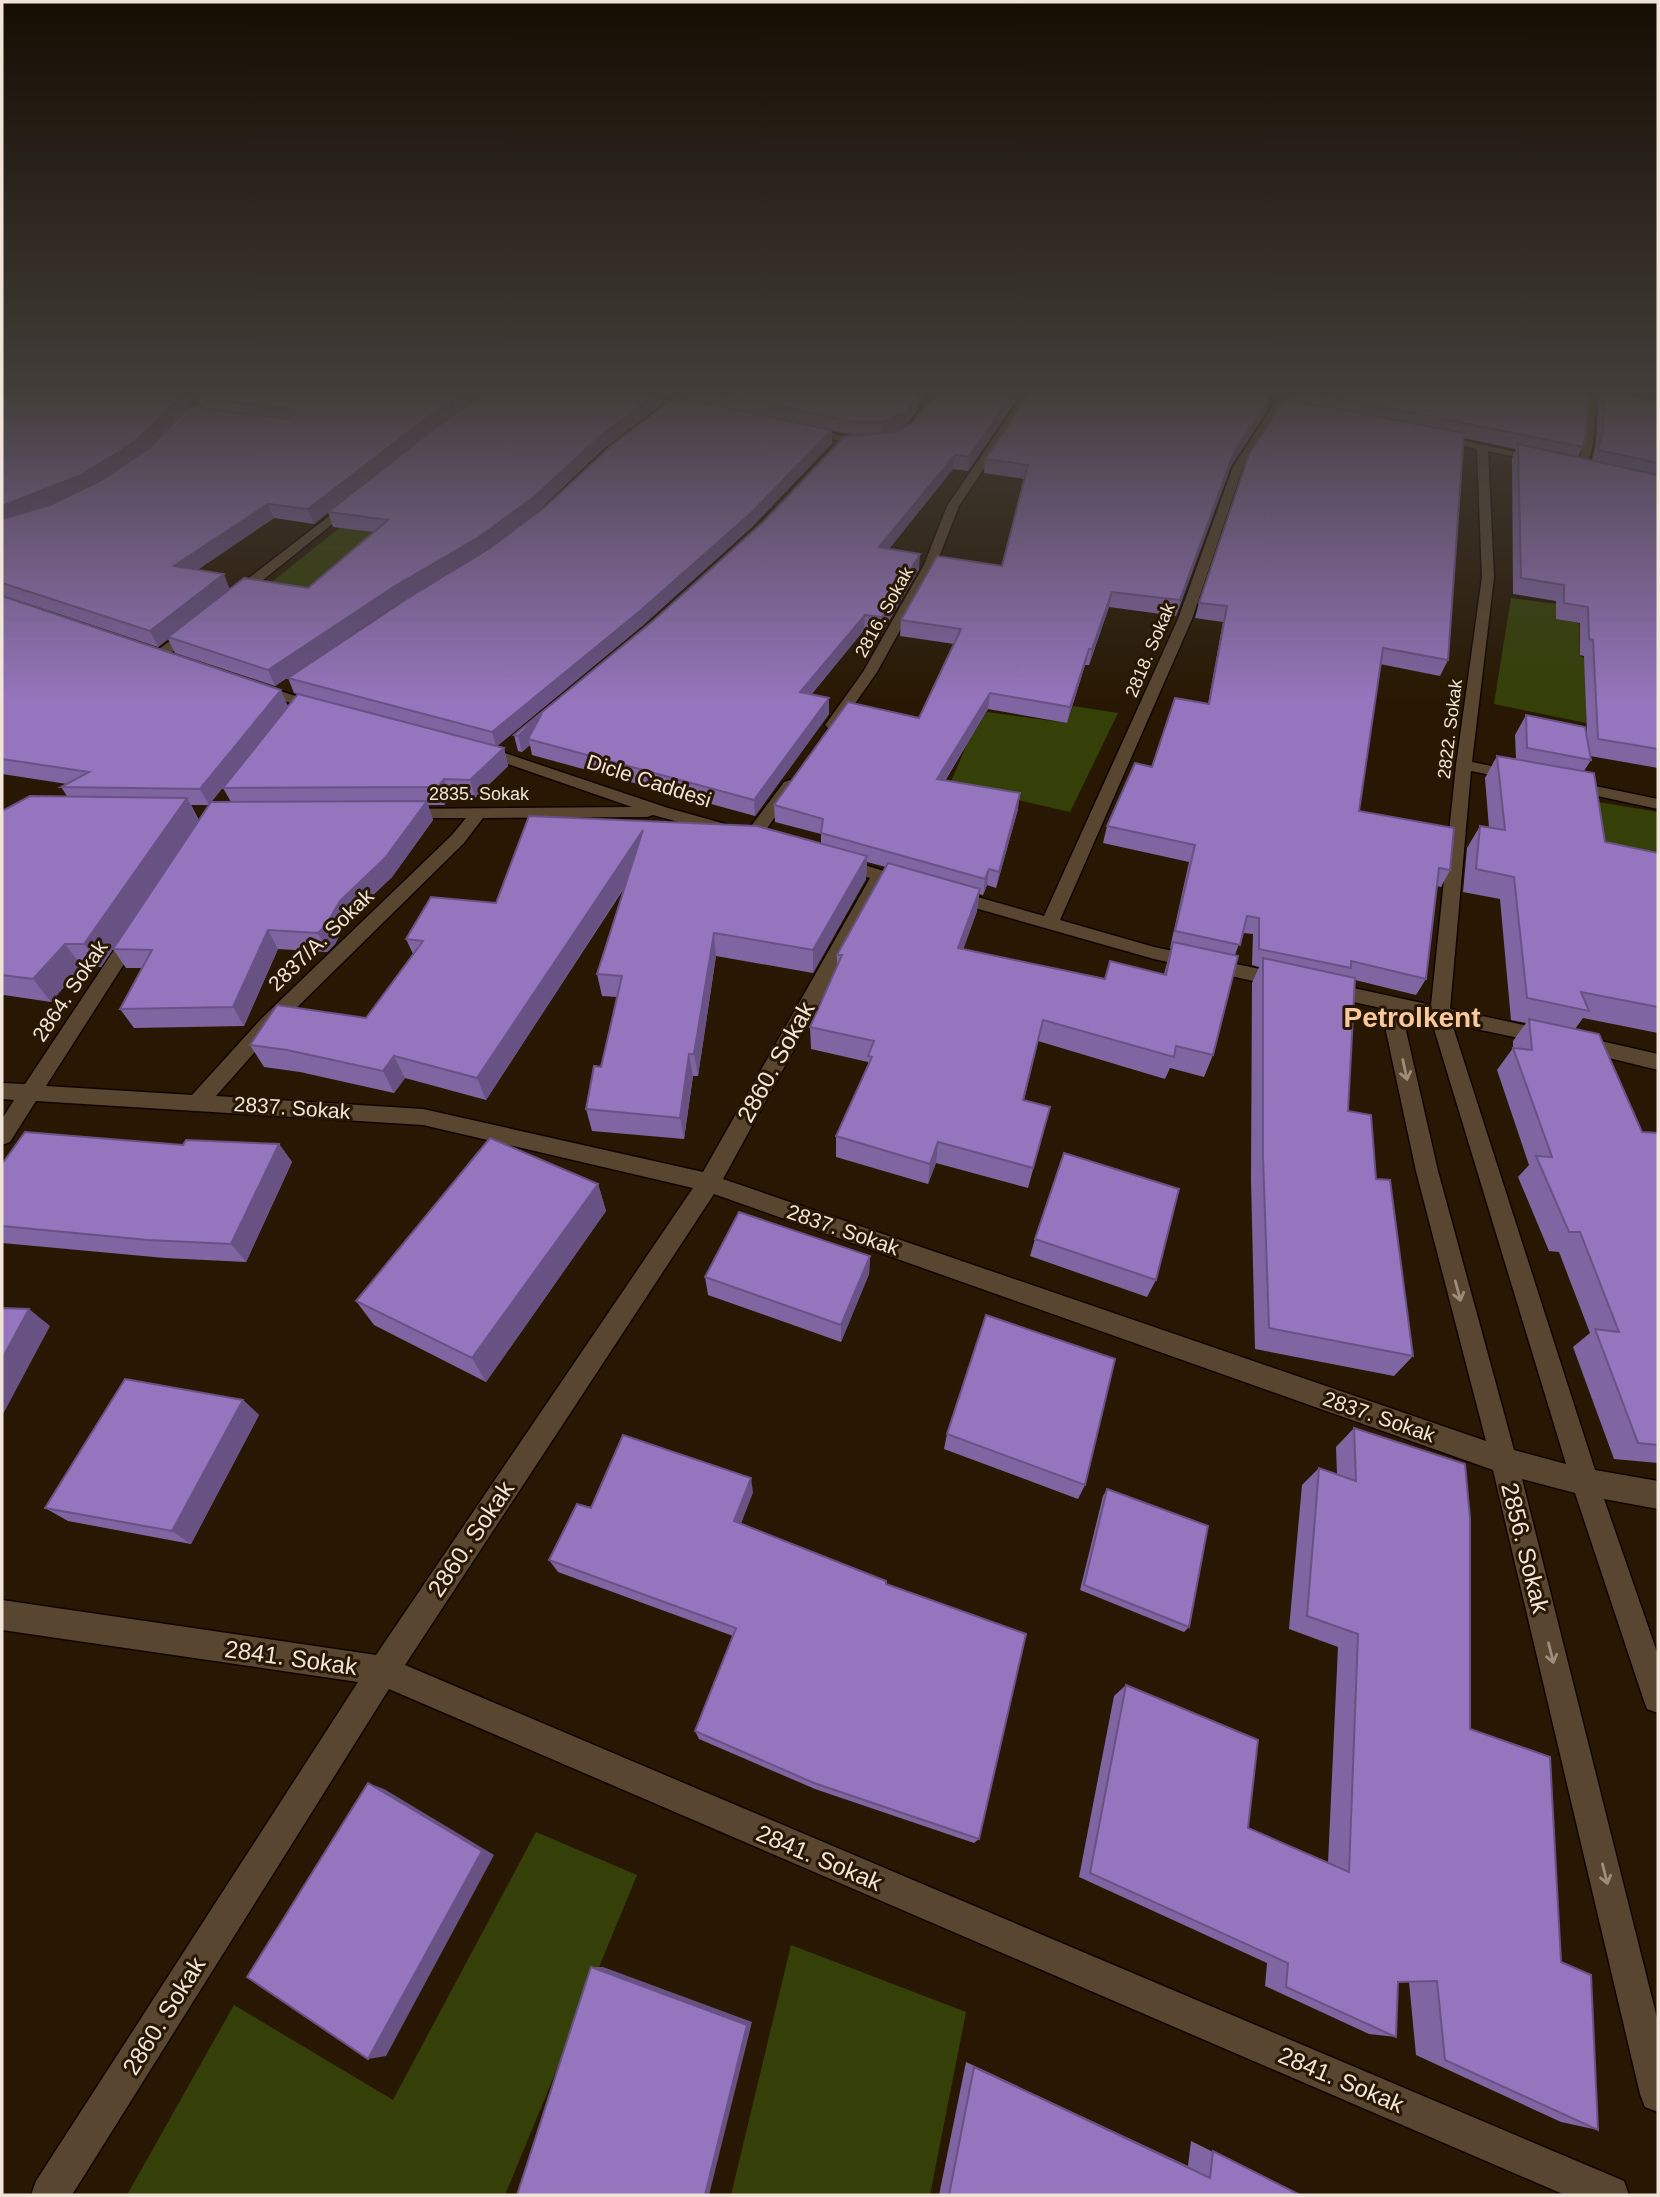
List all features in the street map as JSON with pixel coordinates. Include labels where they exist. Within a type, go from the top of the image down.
[{"type":"street","name":"2816. Sokak","points":[[823,738],[870,672],[930,565],[959,496]]},
{"type":"street","name":"2818. Sokak","points":[[1050,923],[1185,619],[1228,496]]},
{"type":"street","name":"2822. Sokak","points":[[1440,1016],[1464,765],[1488,577],[1484,496]]},
{"type":"street","points":[[223,605],[359,497]]},
{"type":"street","points":[[187,663],[154,652],[203,621]]},
{"type":"street","points":[[239,681],[283,690],[297,708],[341,713]]},
{"type":"street","name":"Dicle Caddesi","points":[[460,744],[505,750],[662,812],[759,839],[800,771]]},
{"type":"street","points":[[1464,765],[1529,778]]},
{"type":"street","points":[[1555,783],[1658,804]]},
{"type":"street","name":"2835. Sokak","points":[[381,813],[662,812]]},
{"type":"street","name":"2837/A. Sokak","points":[[198,1102],[269,1023],[458,839],[478,813]]},
{"type":"street","points":[[829,860],[1154,953],[1658,1062]]},
{"type":"street","name":"2860. Sokak","points":[[50,2195],[383,1671],[709,1183],[880,876]]},
{"type":"street","name":"2864. Sokak","points":[[2,1136],[145,918]]},
{"type":"street","name":"2856. Sokak","points":[[1390,1003],[1427,1171],[1504,1461],[1658,2094]]},
{"type":"street","points":[[1440,1016],[1586,1482],[1658,1698]]},
{"type":"street","name":"2837. Sokak","points":[[2,1091],[423,1117],[709,1183],[1504,1461],[1586,1482],[1658,1495]]},
{"type":"street","name":"2841. Sokak","points":[[2,1615],[383,1671],[1610,2195]]},
{"type":"green space","points":[[348,521],[394,526],[327,599],[263,589]]},
{"type":"green space","points":[[1511,598],[1556,604],[1556,619],[1579,623],[1580,655],[1586,660],[1586,723],[1494,704]]},
{"type":"green space","points":[[1073,706],[1118,713],[1070,812],[950,784],[967,744],[987,712],[1067,723]]},
{"type":"green space","points":[[1580,799],[1658,812],[1658,879],[1587,848]]},
{"type":"green space","points":[[536,1832],[637,1875],[505,2195],[127,2195],[234,2005],[393,2100]]},
{"type":"green space","points":[[791,1945],[966,2012],[930,2195],[731,2195]]},
{"type":"building","points":[[2,496],[29,496],[2,506]]},
{"type":"building","points":[[70,496],[326,496],[308,509],[268,504],[174,566],[224,574],[150,631],[2,583],[2,519],[50,505]]},
{"type":"building","points":[[349,496],[536,496],[479,537],[395,586],[268,670],[168,637],[244,578],[308,588],[388,520],[328,512]]},
{"type":"building","points":[[557,496],[768,496],[640,611],[492,732],[288,678],[408,598],[490,548]]},
{"type":"building","points":[[788,496],[922,496],[879,547],[920,554],[882,617],[865,615],[800,692],[829,698],[754,800],[528,739],[542,713],[518,736],[514,735],[654,620],[763,522]]},
{"type":"building","points":[[1020,496],[1218,496],[1180,600],[1112,592],[1070,707],[990,693],[937,779],[1020,793],[999,872],[989,869],[985,879],[821,833],[823,819],[774,805],[848,702],[919,718],[961,629],[901,620],[937,556],[1002,566]]},
{"type":"building","points":[[1235,496],[1460,496],[1448,660],[1383,648],[1359,811],[1454,828],[1450,870],[1439,868],[1426,979],[1351,961],[1351,968],[1259,949],[1259,918],[1247,916],[1240,945],[1175,931],[1195,845],[1107,826],[1135,763],[1152,767],[1175,698],[1209,704],[1227,606],[1199,603]]},
{"type":"building","points":[[1519,496],[1658,496],[1658,749],[1598,739],[1593,640],[1589,639],[1588,607],[1564,603],[1564,585],[1521,578]]},
{"type":"building","points":[[2,596],[281,690],[200,789],[61,787],[89,772],[2,759]]},
{"type":"building","points":[[298,694],[504,748],[470,780],[444,779],[438,787],[223,788]]},
{"type":"building","points":[[1526,715],[1585,727],[1591,760],[1527,748]]},
{"type":"building","points":[[1497,756],[1594,773],[1605,842],[1658,853],[1658,1007],[1581,992],[1589,1011],[1527,998],[1514,877],[1476,869],[1480,826],[1505,830]]},
{"type":"building","points":[[30,796],[187,798],[84,944],[65,944],[33,979],[2,975],[2,811]]},
{"type":"building","points":[[427,801],[385,858],[340,901],[318,933],[268,930],[233,1007],[120,1009],[152,950],[113,949],[211,802]]},
{"type":"building","points":[[529,816],[757,826],[867,856],[813,950],[714,933],[694,1054],[689,1054],[680,1118],[586,1109],[594,1066],[601,1067],[622,976],[597,974],[643,830],[477,1078],[394,1056],[383,1071],[287,1050],[250,1045],[277,1005],[366,1018],[423,941],[406,939],[431,897],[496,903]]},
{"type":"building","points":[[888,863],[980,889],[958,948],[1105,979],[1110,961],[1166,975],[1173,942],[1238,956],[1213,1055],[1176,1046],[1174,1057],[1043,1020],[1023,1100],[1050,1107],[1033,1168],[938,1142],[930,1164],[836,1136],[872,1057],[868,1056],[874,1041],[810,1027],[842,955],[837,955]]},
{"type":"building","points":[[1263,958],[1355,978],[1348,1111],[1371,1115],[1376,1179],[1390,1180],[1413,1356],[1269,1328],[1263,1157]]},
{"type":"building","points":[[1529,1019],[1599,1034],[1642,1132],[1658,1133],[1658,1445],[1638,1443],[1595,1329],[1619,1332],[1580,1232],[1569,1232],[1536,1156],[1552,1157],[1513,1048],[1532,1050]]},
{"type":"building","points":[[25,1132],[183,1145],[186,1140],[279,1144],[231,1244],[148,1240],[2,1226],[2,1164]]},
{"type":"building","points":[[490,1138],[598,1184],[472,1358],[356,1301]]},
{"type":"building","points":[[1064,1153],[1179,1189],[1156,1280],[1035,1239]]},
{"type":"building","points":[[739,1212],[870,1256],[841,1325],[705,1277]]},
{"type":"building","points":[[2,1308],[29,1309],[2,1359]]},
{"type":"building","points":[[986,1315],[1115,1359],[1085,1485],[947,1434]]},
{"type":"building","points":[[125,1379],[243,1400],[172,1531],[45,1508]]},
{"type":"building","points":[[1354,1428],[1465,1464],[1470,1518],[1470,1729],[1550,1757],[1561,1962],[1591,1975],[1598,2130],[1445,2060],[1437,1981],[1398,1982],[1396,2037],[1286,1987],[1288,1963],[1090,1873],[1126,1685],[1258,1740],[1248,1828],[1349,1872],[1358,1634],[1307,1616],[1319,1468],[1356,1481]]},
{"type":"building","points":[[623,1435],[751,1478],[734,1521],[886,1581],[886,1584],[1026,1634],[979,1839],[814,1783],[695,1731],[736,1628],[549,1560],[577,1504],[591,1508]]},
{"type":"building","points":[[1107,1489],[1208,1526],[1189,1627],[1084,1585]]},
{"type":"building","points":[[368,1783],[482,1851],[368,2059],[247,1977]]},
{"type":"building","points":[[591,1967],[747,2025],[705,2195],[517,2195]]},
{"type":"building","points":[[974,2067],[1210,2178],[1213,2151],[1300,2195],[949,2195]]},
{"type":"district","name":"Petrolkent","points":[[1412,1017]]}]
